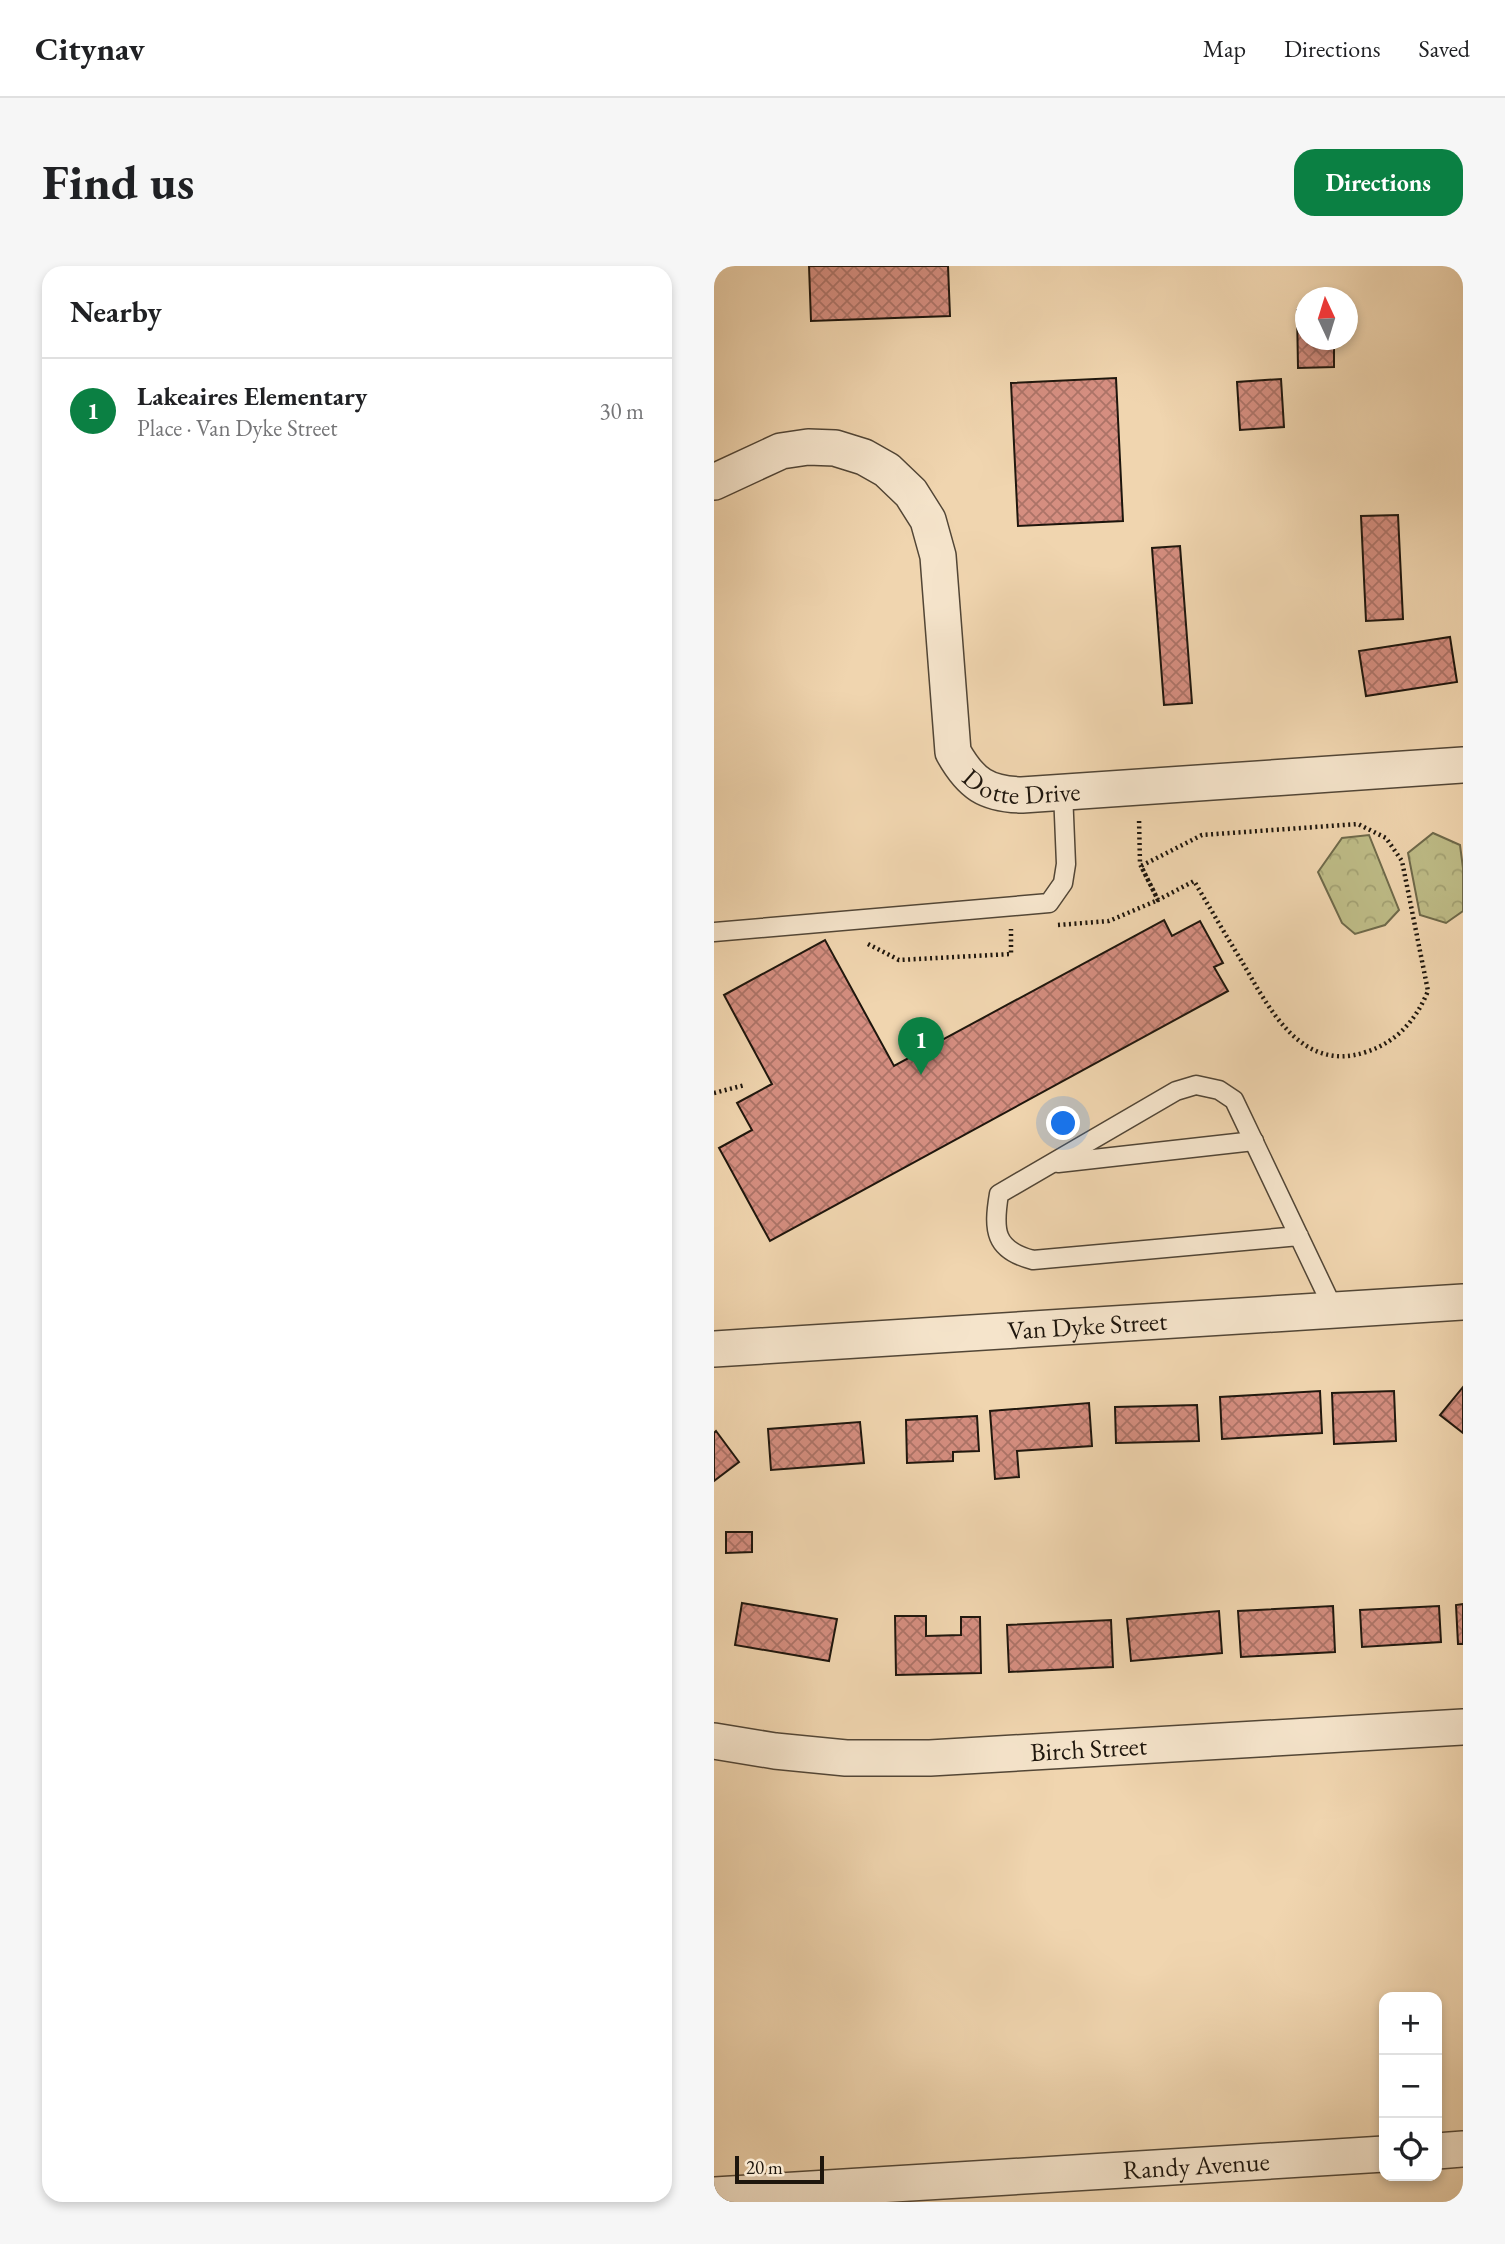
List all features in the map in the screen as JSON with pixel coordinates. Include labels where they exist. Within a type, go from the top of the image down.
[{"type":"street","name":"Dotte Drive","points":[[714,482],[781,451],[808,447],[835,448],[864,457],[887,470],[911,492],[928,520],[938,556],[953,752],[964,771],[980,786],[1000,794],[1463,765]]},
{"type":"street","name":"Van Dyke Street","points":[[714,1349],[1463,1302]]},
{"type":"street","name":"Birch Street","points":[[714,1741],[775,1751],[846,1758],[930,1758],[1463,1727]]},
{"type":"street","points":[[1442,2151],[1463,2149]]},
{"type":"street","name":"Randy Avenue","points":[[714,2195],[1379,2154]]},
{"type":"lane","points":[[714,932],[1049,903],[1063,883],[1066,863],[1063,792]]},
{"type":"lane","points":[[1299,1236],[1033,1260],[1014,1255],[1000,1240],[995,1219],[999,1195],[1176,1091],[1196,1085],[1219,1090],[1234,1100],[1254,1141],[1299,1236],[1334,1310]]},
{"type":"lane","points":[[1051,1164],[1254,1141]]},
{"type":"path","points":[[1136,787],[1140,864],[1158,900]]},
{"type":"path","points":[[1047,926],[1109,921],[1158,900],[1194,881],[1280,1024],[1304,1045],[1327,1056],[1355,1056],[1383,1046],[1406,1028],[1420,1010],[1428,991],[1402,861],[1385,838],[1358,824],[1202,835],[1141,866],[1158,900]]},
{"type":"path","points":[[866,943],[899,960],[1011,954],[1009,929],[1022,928]]},
{"type":"path","points":[[714,1093],[745,1085]]},
{"type":"green space","points":[[1433,833],[1460,845],[1463,911],[1446,923],[1420,915],[1408,853]]},
{"type":"green space","points":[[1369,835],[1399,910],[1385,925],[1355,934],[1342,923],[1318,872],[1342,838]]},
{"type":"building","points":[[809,266],[948,266],[950,316],[811,321]]},
{"type":"building","points":[[1298,350],[1334,350],[1334,367],[1298,368]]},
{"type":"building","points":[[1116,378],[1123,521],[1018,526],[1011,383]]},
{"type":"building","points":[[1281,379],[1284,427],[1240,430],[1237,382]]},
{"type":"building","points":[[1398,515],[1403,619],[1366,621],[1361,516]]},
{"type":"building","points":[[1180,546],[1192,703],[1164,705],[1152,548]]},
{"type":"building","points":[[1450,637],[1457,682],[1366,696],[1359,651]]},
{"type":"building","points":[[1164,920],[1172,936],[1200,921],[1223,963],[1214,967],[1228,991],[770,1241],[719,1148],[752,1130],[737,1103],[772,1084],[724,995],[825,940],[894,1066]]},
{"type":"building","points":[[1463,1387],[1463,1433],[1440,1415]]},
{"type":"building","points":[[1320,1391],[1322,1433],[1222,1439],[1220,1397]]},
{"type":"building","points":[[1394,1391],[1396,1441],[1334,1444],[1332,1393]]},
{"type":"building","points":[[1089,1403],[1092,1446],[1017,1451],[1019,1477],[995,1479],[990,1411]]},
{"type":"building","points":[[1197,1405],[1199,1441],[1116,1443],[1115,1407]]},
{"type":"building","points":[[977,1416],[979,1451],[953,1452],[953,1461],[907,1463],[906,1420]]},
{"type":"building","points":[[860,1422],[864,1463],[771,1470],[768,1429]]},
{"type":"building","points":[[716,1431],[739,1462],[714,1481],[714,1433]]},
{"type":"building","points":[[726,1532],[752,1532],[752,1552],[726,1553]]},
{"type":"building","points":[[742,1603],[837,1619],[829,1661],[735,1645]]},
{"type":"building","points":[[1463,1604],[1463,1644],[1458,1644],[1456,1605]]},
{"type":"building","points":[[1333,1606],[1335,1652],[1241,1657],[1238,1611]]},
{"type":"building","points":[[1439,1606],[1441,1642],[1362,1647],[1360,1610]]},
{"type":"building","points":[[1219,1611],[1222,1653],[1131,1661],[1127,1619]]},
{"type":"building","points":[[895,1616],[926,1616],[926,1636],[961,1635],[961,1617],[980,1617],[981,1673],[896,1675]]},
{"type":"building","points":[[1111,1620],[1113,1667],[1009,1672],[1007,1625]]},
{"type":"place","name":"Lakeaires Elementary","points":[[921,1075]]}]
